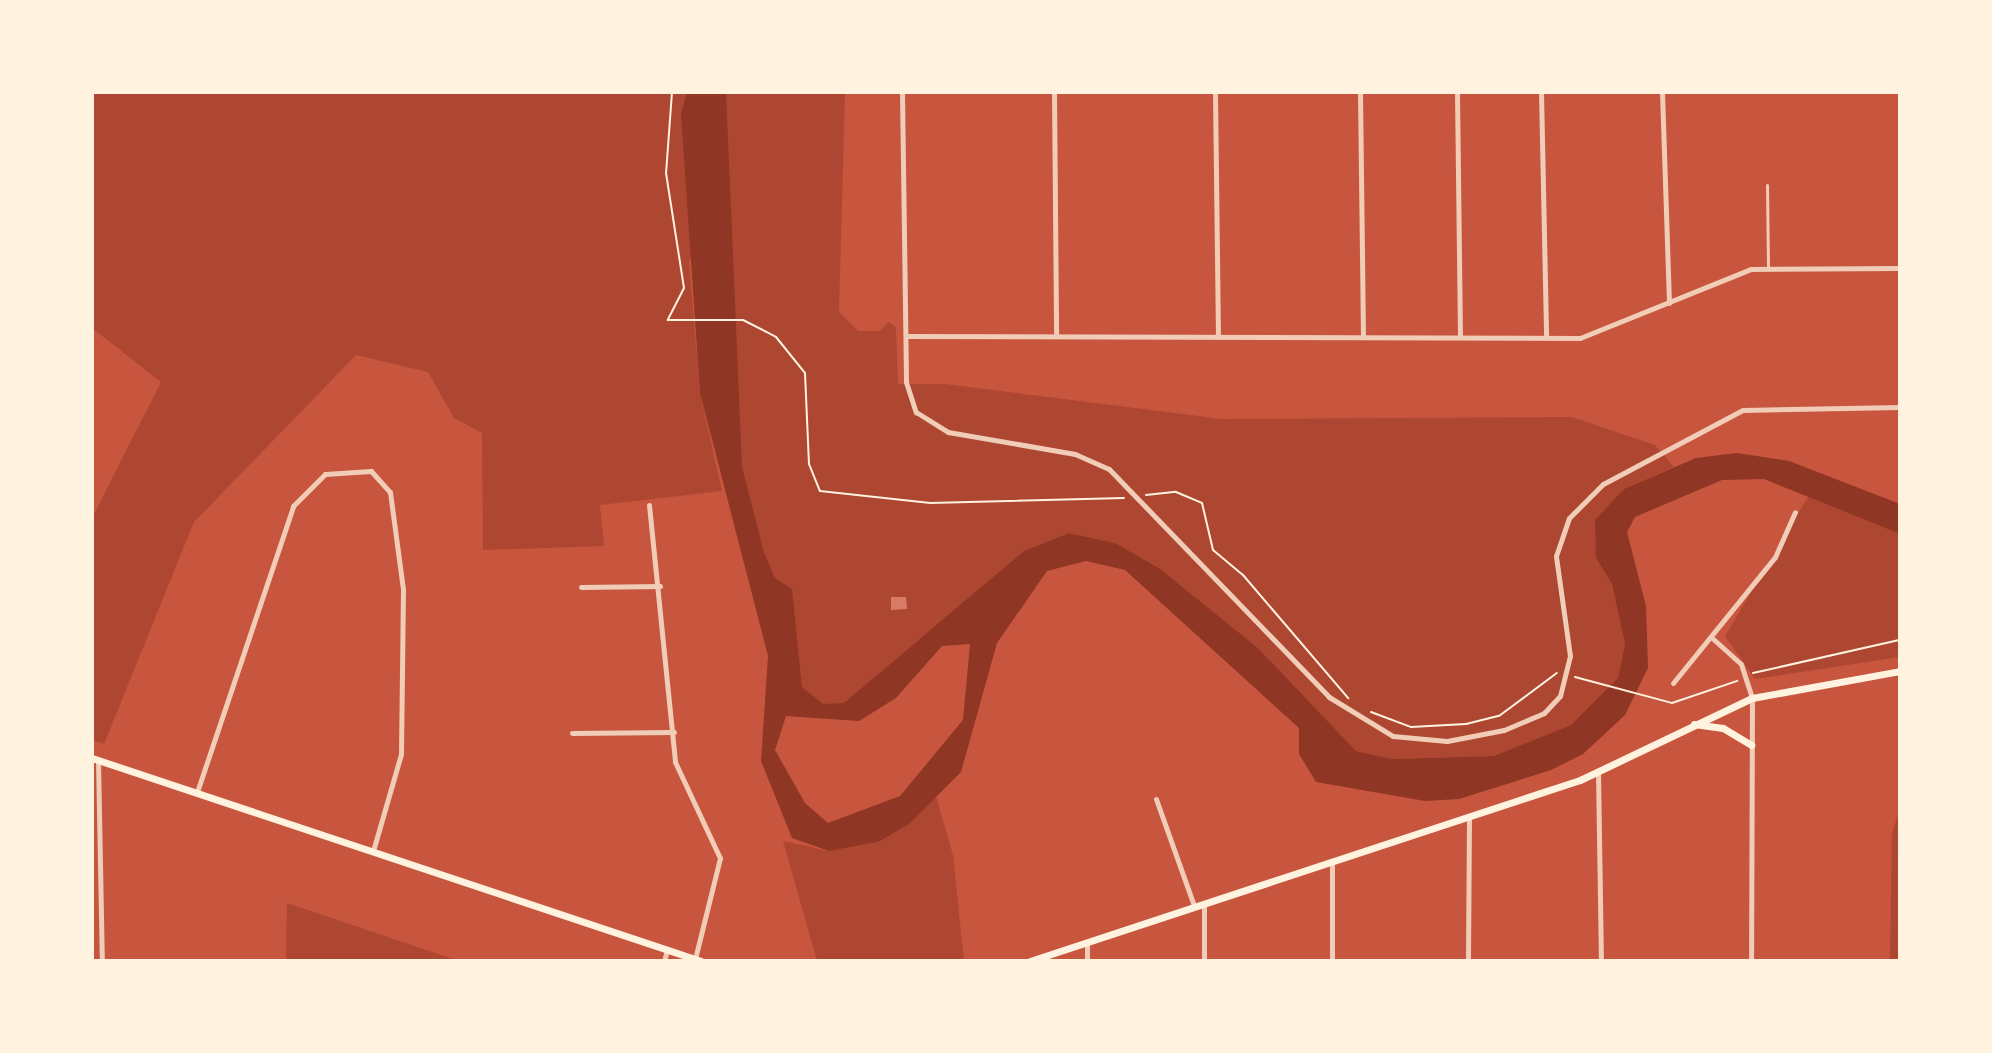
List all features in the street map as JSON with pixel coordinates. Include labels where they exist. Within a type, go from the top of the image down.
[{"type":"main road","points":[[1030,961],[1469,819],[1598,772],[1692,723],[1752,698],[1900,671]]},
{"type":"main road","points":[[1692,723],[1723,728],[1751,745]]},
{"type":"main road","points":[[95,759],[698,960]]},
{"type":"street","points":[[902,92],[908,393],[929,425],[1087,457],[1141,496],[1311,679],[1373,728],[1419,741],[1504,730],[1544,713],[1570,676],[1556,556],[1569,518],[1589,494],[1743,410],[1900,407]]},
{"type":"street","points":[[1054,92],[1056,336]]},
{"type":"street","points":[[1215,92],[1218,335]]},
{"type":"street","points":[[1360,92],[1363,336]]},
{"type":"street","points":[[1457,92],[1460,336]]},
{"type":"street","points":[[1541,92],[1546,337]]},
{"type":"street","points":[[1662,92],[1669,303]]},
{"type":"street","points":[[906,336],[1600,335],[1735,273],[1768,269],[1900,268]]},
{"type":"street","points":[[197,792],[277,541],[300,498],[325,474],[362,468],[386,483],[396,518],[403,589],[401,754],[373,851]]},
{"type":"street","points":[[649,505],[678,771],[720,858],[698,960]]},
{"type":"street","points":[[1673,683],[1775,557],[1795,512]]},
{"type":"street","points":[[581,587],[660,586]]},
{"type":"street","points":[[1711,637],[1747,675],[1752,698],[1751,961]]},
{"type":"street","points":[[572,733],[674,732]]},
{"type":"street","points":[[95,759],[102,961]]},
{"type":"street","points":[[1598,772],[1601,961]]},
{"type":"street","points":[[1156,799],[1194,906]]},
{"type":"street","points":[[1468,961],[1469,819]]},
{"type":"street","points":[[1332,862],[1332,961]]},
{"type":"street","points":[[1204,903],[1204,961]]},
{"type":"street","points":[[1087,942],[1087,961]]},
{"type":"street","points":[[664,961],[667,950]]},
{"type":"lane","points":[[1767,185],[1768,269]]},
{"type":"path","points":[[672,92],[666,173],[684,288],[668,320],[738,319],[776,337],[805,373],[809,464],[820,491],[930,503],[1141,496],[1176,492],[1202,503],[1213,550],[1353,702]]},
{"type":"path","points":[[1362,709],[1411,727],[1455,725],[1499,716],[1548,675],[1570,676],[1682,703],[1747,675],[1900,640]]},
{"type":"shaded area","points":[[92,92],[845,92],[839,312],[858,331],[880,331],[888,322],[896,327],[898,384],[945,384],[1222,419],[1572,417],[1655,445],[1674,467],[1624,489],[1596,558],[1612,584],[1625,644],[1618,678],[1571,725],[1494,756],[1392,759],[1356,751],[1258,648],[1159,568],[1115,543],[1069,533],[1024,551],[844,704],[823,704],[802,687],[791,589],[775,578],[764,552],[742,466],[728,258],[689,260],[700,393],[722,491],[600,505],[604,546],[483,550],[482,433],[454,418],[428,372],[356,355],[194,522],[104,744],[92,740],[92,518],[161,382],[92,328]]},
{"type":"shaded area","points":[[687,92],[726,92],[742,466],[764,552],[775,578],[792,589],[802,687],[823,704],[844,703],[1024,551],[1069,533],[1115,543],[1159,568],[1258,648],[1356,751],[1392,759],[1494,756],[1571,725],[1618,678],[1625,644],[1612,584],[1596,558],[1595,520],[1624,489],[1696,458],[1737,453],[1789,461],[1900,504],[1900,534],[1764,479],[1722,480],[1635,517],[1627,532],[1646,606],[1648,668],[1625,715],[1583,754],[1551,770],[1459,799],[1425,801],[1316,782],[1299,754],[1299,728],[1125,570],[1086,561],[1047,571],[997,643],[961,772],[909,824],[878,842],[829,851],[792,838],[761,761],[768,656],[700,393],[681,114]],"holes":[[[970,644],[963,720],[900,796],[828,823],[805,803],[775,750],[786,716],[859,721],[896,698],[942,646]]]},
{"type":"shaded area","points":[[1808,497],[1900,534],[1900,657],[1755,679],[1725,636]]},
{"type":"shaded area","points":[[936,796],[953,855],[964,961],[817,961],[783,841],[829,851],[878,842]]},
{"type":"shaded area","points":[[1900,809],[1900,961],[1890,961],[1892,833]]},
{"type":"shaded area","points":[[287,903],[459,961],[286,961]]},
{"type":"building","points":[[891,597],[906,597],[907,609],[891,610]]}]
